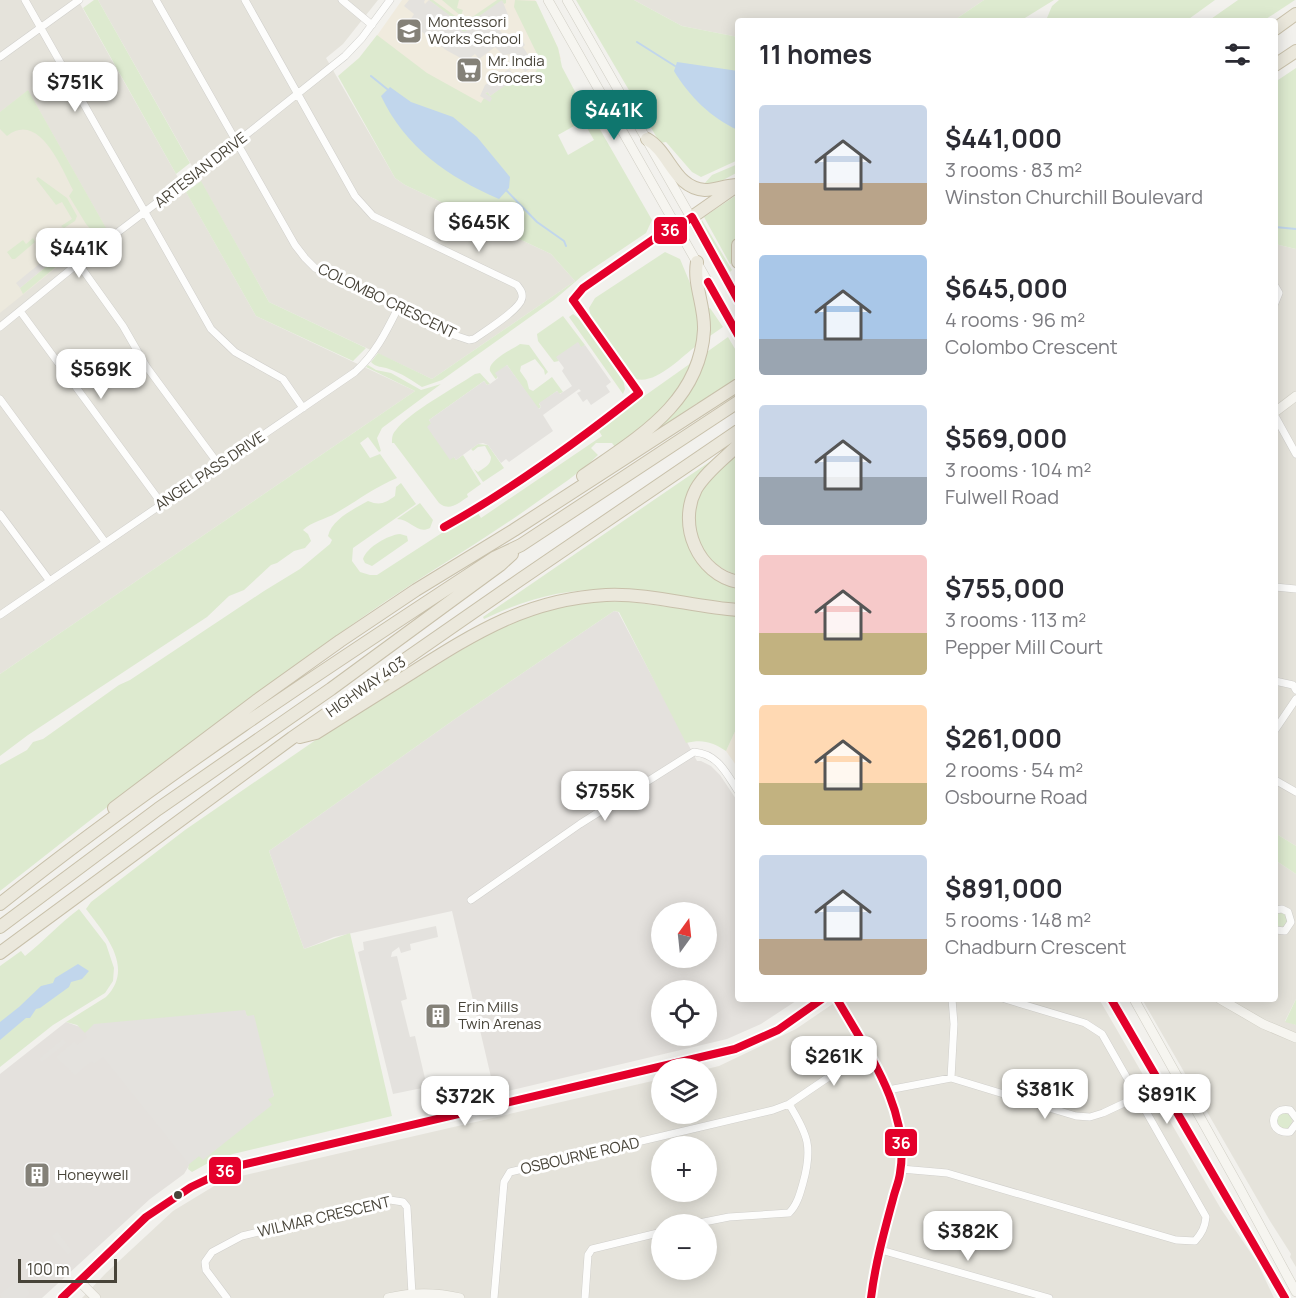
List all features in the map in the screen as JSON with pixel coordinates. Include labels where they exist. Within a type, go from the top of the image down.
[{"type":"highway","points":[[1278,22],[1296,12]]},
{"type":"highway","points":[[1278,27],[1296,12]]},
{"type":"highway","points":[[1278,63],[1296,51]]},
{"type":"highway","points":[[647,139],[657,144],[678,175],[691,186],[707,190],[735,185]]},
{"type":"highway","points":[[692,217],[735,187]]},
{"type":"highway","points":[[514,530],[544,503],[663,418],[681,397],[694,372],[703,338],[702,300],[694,275],[697,262]]},
{"type":"highway","points":[[68,850],[98,820],[256,701],[416,590],[514,530],[735,387]]},
{"type":"highway","points":[[0,904],[68,850],[319,673],[494,558],[521,545],[735,404]]},
{"type":"highway","name":"HIGHWAY 403","points":[[0,953],[292,738],[735,433]]},
{"type":"highway","points":[[735,448],[708,474],[696,490],[690,512],[690,535],[698,554],[712,570],[728,580],[735,581]]},
{"type":"highway","points":[[0,927],[158,809],[491,572],[521,545]]},
{"type":"highway","points":[[292,738],[316,733],[454,646],[498,621],[536,607],[572,598],[608,595],[645,597],[735,610]]},
{"type":"main road","points":[[549,0],[735,330]]},
{"type":"main road","points":[[567,0],[735,294]]},
{"type":"main road","points":[[1278,411],[1296,396]]},
{"type":"main road","points":[[62,1298],[146,1217],[191,1187],[233,1167],[735,1048],[778,1030],[818,1002]]},
{"type":"main road","points":[[839,1002],[888,1090],[902,1146],[901,1170],[871,1298]]},
{"type":"main road","points":[[1113,1002],[1285,1298]]},
{"type":"main road","points":[[1136,1002],[1296,1292]]},
{"type":"main road","points":[[1225,1002],[1296,1038]]},
{"type":"main road","points":[[1278,1262],[1285,1262],[1296,1282]]},
{"type":"main road","points":[[80,1282],[96,1298]]},
{"type":"main road","points":[[388,1298],[433,1293],[460,1298]]},
{"type":"street","points":[[26,0],[211,329],[235,352],[283,379],[303,408]]},
{"type":"street","points":[[0,57],[79,0]]},
{"type":"street","name":"COLOMBO CRESCENT","points":[[156,0],[295,245],[315,268],[470,340],[519,306],[522,297],[517,285],[373,216],[366,210],[355,196],[297,93]]},
{"type":"street","points":[[245,0],[297,93]]},
{"type":"street","points":[[342,0],[372,25]]},
{"type":"street","name":"ARTESIAN DRIVE","points":[[0,327],[78,263],[345,56],[390,0]]},
{"type":"street","points":[[78,263],[123,326],[146,366],[219,465]]},
{"type":"street","name":"ANGEL PASS DRIVE","points":[[0,615],[355,372],[367,361],[382,341],[398,308]]},
{"type":"street","points":[[20,310],[162,504]]},
{"type":"street","points":[[0,399],[105,542]]},
{"type":"street","points":[[1278,420],[1296,454]]},
{"type":"street","points":[[0,514],[49,580]]},
{"type":"street","points":[[1278,587],[1296,589]]},
{"type":"street","points":[[1278,682],[1293,685],[1296,690]]},
{"type":"street","points":[[1278,726],[1296,699]]},
{"type":"street","points":[[471,900],[580,824],[694,752],[716,758],[735,786]]},
{"type":"street","points":[[1278,782],[1296,792]]},
{"type":"street","points":[[1278,910],[1285,910],[1291,918],[1288,928],[1281,932],[1278,931]]},
{"type":"street","points":[[951,1078],[954,1024],[952,1002]]},
{"type":"street","points":[[901,1170],[947,1173],[1176,1240],[1195,1241],[1205,1227],[1206,1217],[1102,1034],[1085,1023],[1015,1002]]},
{"type":"street","name":"OSBOURNE ROAD","points":[[494,1298],[504,1182],[510,1172],[764,1113],[789,1104],[867,1051]]},
{"type":"street","points":[[888,1090],[951,1078],[1076,1116],[1090,1117],[1137,1097]]},
{"type":"street","points":[[717,1219],[789,1213],[794,1208],[799,1198],[809,1152],[805,1130],[789,1104]]},
{"type":"street","points":[[1295,1114],[1286,1109],[1278,1111],[1274,1117],[1274,1125],[1279,1131],[1286,1132],[1293,1130],[1296,1124]]},
{"type":"street","name":"WILMAR CRESCENT","points":[[227,1298],[206,1270],[206,1258],[212,1252],[231,1241],[254,1233],[390,1200],[403,1202],[408,1207],[412,1294]]},
{"type":"street","points":[[585,1298],[588,1255],[592,1249],[651,1235]]},
{"type":"street","points":[[881,1250],[1049,1298]]},
{"type":"shaded area","points":[[0,0],[78,0],[256,316],[415,391],[0,674]]},
{"type":"shaded area","points":[[98,0],[378,0],[343,44],[326,58],[395,178],[405,185],[551,254],[575,281],[432,379],[269,302]]},
{"type":"shaded area","points":[[402,0],[535,0],[561,59],[488,111],[425,75],[376,37]]},
{"type":"shaded area","points":[[409,0],[425,0],[425,4],[429,0],[464,26],[461,30],[464,32],[468,30],[465,26],[502,0],[509,17],[494,27],[491,22],[489,24],[493,29],[497,27],[508,41],[517,38],[522,40],[533,67],[525,72],[512,54],[503,55],[495,47],[479,59],[475,54],[466,61],[446,50],[409,22],[414,14],[404,6]]},
{"type":"shaded area","points":[[634,0],[984,0],[957,18],[735,18],[735,36],[682,26]]},
{"type":"shaded area","points":[[509,69],[516,78],[490,96],[488,92],[485,93],[492,98],[490,102],[480,96],[485,85]]},
{"type":"shaded area","points":[[28,90],[106,228],[0,313],[0,112]]},
{"type":"shaded area","points":[[72,237],[73,244],[20,288],[16,283]]},
{"type":"shaded area","points":[[1278,245],[1296,249],[1296,846],[1278,835]]},
{"type":"shaded area","points":[[578,342],[581,347],[585,345],[611,382],[606,386],[610,392],[591,405],[587,399],[583,402],[577,393],[581,391],[579,389],[543,415],[553,431],[509,462],[506,459],[501,463],[488,445],[483,443],[478,444],[456,460],[454,457],[450,460],[427,427],[431,423],[429,420],[484,381],[487,385],[490,384],[498,378],[495,373],[507,365],[539,409],[541,407],[539,403],[557,391],[560,394],[572,386],[556,357]]},
{"type":"shaded area","points":[[614,611],[618,612],[697,761],[711,766],[735,798],[735,1002],[794,1002],[761,1024],[717,1041],[717,980],[651,980],[651,1046],[697,1046],[495,1094],[452,911],[334,937],[304,949],[269,851],[455,719]]},
{"type":"shaded area","points":[[735,732],[735,764],[726,751]]},
{"type":"shaded area","points":[[1278,862],[1296,874],[1296,999],[1285,1021],[1296,1025],[1296,1267],[1290,1257],[1291,1254],[1144,1002],[1278,1002]]},
{"type":"shaded area","points":[[436,926],[438,937],[410,944],[411,950],[401,953],[399,947],[392,952],[391,957],[397,956],[407,999],[401,1001],[410,1037],[415,1036],[427,1087],[393,1094],[358,952],[364,950],[363,942]]},
{"type":"shaded area","points":[[836,1002],[1101,1002],[1221,1209],[1257,1262],[1274,1298],[82,1298],[173,1211],[224,1180],[651,1081],[651,1124],[717,1124],[717,1066],[796,1029]]},
{"type":"shaded area","points":[[245,1010],[247,1016],[254,1015],[274,1096],[268,1099],[272,1105],[203,1160],[199,1156],[189,1164],[103,1057],[94,1064],[92,1061],[75,1075],[56,1057],[74,1042],[77,1045],[87,1038],[85,1033],[94,1024]]},
{"type":"shaded area","points":[[66,1022],[274,1096],[272,1105],[203,1160],[190,1164],[184,1174],[150,1199],[42,1298],[0,1298],[0,1074]]},
{"type":"shaded area","points":[[63,1039],[66,1043],[42,1062],[39,1059]]},
{"type":"shaded area","points":[[57,1232],[72,1251],[68,1255],[52,1236]]},
{"type":"shaded area","points":[[18,1280],[30,1293],[25,1298],[2,1298],[0,1294]]},
{"type":"green space","points":[[94,0],[98,0],[190,163],[176,174],[83,8]]},
{"type":"green space","points":[[429,0],[433,0],[465,22],[497,0],[506,0],[506,3],[502,1],[465,26],[468,30],[464,32],[461,31],[464,27]]},
{"type":"green space","points":[[442,0],[459,0],[457,8],[463,10],[461,16]]},
{"type":"green space","points":[[515,0],[536,1],[558,48],[562,67],[652,220],[646,233],[582,276],[554,300],[442,380],[422,387],[407,377],[371,362],[378,353],[432,379],[575,281],[551,254],[405,185],[395,178],[338,76],[359,58],[377,35],[427,73],[481,103],[484,98],[490,101],[485,93],[488,92],[490,96],[515,78],[513,74],[525,79],[534,73],[539,65],[539,58],[514,7]],"holes":[[[583,121],[594,140],[568,155],[558,135]]]},
{"type":"green space","points":[[576,0],[634,0],[682,26],[735,36],[735,161],[701,177],[692,172],[666,142],[660,143]]},
{"type":"green space","points":[[984,0],[1054,0],[1025,18],[957,18]]},
{"type":"green space","points":[[1059,0],[1215,0],[1190,18],[1047,18],[1052,6]]},
{"type":"green space","points":[[1238,0],[1295,0],[1268,18],[1212,18]]},
{"type":"green space","points":[[1296,68],[1296,249],[1278,245],[1278,80]]},
{"type":"green space","points":[[28,90],[106,228],[96,235],[86,224],[69,196],[73,190],[48,145],[39,136],[29,131],[19,130],[7,136],[0,129],[0,112]]},
{"type":"green space","points":[[735,165],[735,174],[716,184],[704,184],[712,175]]},
{"type":"green space","points":[[38,177],[67,198],[77,216],[75,221],[64,228],[61,226],[72,219],[62,202],[56,205],[36,179]]},
{"type":"green space","points":[[201,181],[269,302],[366,348],[353,361],[256,316],[186,192]]},
{"type":"green space","points":[[735,196],[734,263],[730,264],[704,217]]},
{"type":"green space","points":[[702,220],[732,270],[730,272],[701,224]]},
{"type":"green space","points":[[78,236],[86,242],[23,294],[20,288],[73,245],[72,237]]},
{"type":"green space","points":[[33,238],[35,242],[12,259],[7,252],[23,240],[26,244]]},
{"type":"green space","points":[[665,252],[680,259],[700,307],[696,346],[664,371],[646,379],[637,379],[629,375],[592,321],[589,308],[595,298]]},
{"type":"green space","points":[[710,308],[723,327],[707,338],[708,309]]},
{"type":"green space","points":[[573,314],[581,320],[623,379],[625,389],[623,394],[569,317]]},
{"type":"green space","points":[[563,316],[585,345],[581,348],[578,343],[557,357],[559,361],[554,362],[538,341],[537,334]]},
{"type":"green space","points":[[728,337],[735,349],[734,381],[699,404],[697,403],[640,443],[704,354]]},
{"type":"green space","points":[[520,344],[529,345],[548,372],[545,375],[544,370],[535,359],[521,366],[520,371],[529,389],[533,391],[552,377],[563,392],[559,394],[557,391],[539,404],[541,407],[538,409],[507,365],[496,379],[490,371],[496,359]]},
{"type":"green space","points":[[691,363],[676,390],[659,411],[615,447],[612,443],[596,443],[591,448],[598,455],[569,480],[323,645],[183,749],[0,891],[0,765],[27,750],[33,742],[43,739],[119,685],[300,569],[330,544],[332,540],[328,536],[334,524],[356,507],[368,501],[382,503],[388,500],[395,496],[396,487],[401,483],[416,504],[353,548],[352,561],[360,572],[377,575],[448,529],[478,513],[481,518],[602,436],[599,431],[609,421]]},
{"type":"green space","points":[[368,365],[376,370],[391,373],[421,390],[441,384],[382,428],[377,438],[381,451],[379,452],[368,437],[360,443],[370,458],[380,454],[397,478],[336,513],[306,527],[303,530],[311,541],[305,548],[294,551],[271,565],[244,590],[229,596],[207,617],[28,735],[0,756],[0,674],[415,391],[366,367]]},
{"type":"green space","points":[[480,373],[490,384],[487,385],[484,381],[429,420],[456,460],[463,455],[481,484],[467,494],[468,497],[454,506],[443,506],[392,443],[392,436],[402,423],[421,408]]},
{"type":"green space","points":[[478,444],[488,445],[504,468],[483,482],[474,469],[478,472],[485,468],[491,457],[485,446],[473,451],[471,449]]},
{"type":"green space","points":[[721,454],[699,477],[688,542],[735,582],[735,603],[647,592],[599,589],[555,594],[509,608],[484,619],[483,617]]},
{"type":"green space","points":[[735,455],[735,574],[715,563],[706,554],[695,531],[695,506],[700,493],[717,471]]},
{"type":"green space","points":[[420,503],[433,520],[430,528],[421,530],[406,521],[397,519]]},
{"type":"green space","points":[[400,534],[407,536],[408,541],[372,566],[365,563],[363,559],[373,546],[384,539]]},
{"type":"green space","points":[[596,601],[631,602],[735,616],[735,732],[726,751],[707,742],[686,743],[619,612],[614,611],[455,719],[269,851],[304,949],[350,933],[392,1116],[233,1154],[210,1162],[192,1172],[188,1169],[189,1164],[199,1156],[203,1159],[271,1105],[268,1099],[274,1096],[249,1017],[245,1011],[94,1026],[85,1033],[77,1025],[66,1022],[106,997],[118,975],[114,951],[86,909],[91,902],[185,830],[323,735],[489,633],[523,617],[549,609]]},
{"type":"green space","points":[[1278,835],[1296,846],[1296,874],[1278,862]]},
{"type":"green space","points":[[79,909],[106,944],[114,968],[113,981],[105,993],[53,1025],[0,1067],[0,966],[21,951],[25,956]]},
{"type":"green space","points":[[1278,913],[1284,913],[1288,917],[1288,923],[1284,927],[1278,927]]},
{"type":"green space","points":[[1296,999],[1296,1025],[1285,1022]]},
{"type":"green space","points":[[1284,1113],[1292,1121],[1284,1129],[1276,1121]]},
{"type":"water","points":[[677,62],[735,71],[735,128],[710,113],[687,89],[674,71]]},
{"type":"water","points":[[390,87],[411,102],[453,117],[477,137],[510,177],[509,188],[499,199],[462,181],[415,145],[402,131],[381,96]]},
{"type":"water","points":[[78,964],[89,971],[82,979],[71,982],[69,987],[36,1009],[30,1018],[26,1018],[0,1040],[0,1022],[41,986],[53,983],[55,978]]},
{"type":"waterway","points":[[637,42],[675,66]]},
{"type":"waterway","points":[[371,76],[387,89]]},
{"type":"waterway","points":[[506,190],[537,222],[564,241],[566,246]]},
{"type":"waterway","points":[[1278,227],[1296,229]]},
{"type":"transit line","name":"36","points":[[573,300],[583,288],[658,236],[678,227],[692,217],[735,295]]},
{"type":"transit line","name":"36","points":[[708,282],[735,330]]},
{"type":"transit line","name":"36","points":[[444,527],[495,497],[544,464],[639,393],[573,300]]},
{"type":"transit line","name":"36","points":[[62,1298],[146,1217],[191,1187],[233,1167],[735,1049],[778,1030],[818,1002]]},
{"type":"transit line","name":"36","points":[[839,1002],[884,1082],[899,1126],[902,1150],[899,1176],[880,1248],[871,1298]]},
{"type":"transit line","name":"36","points":[[1113,1002],[1285,1298]]},
{"type":"place","name":"Montessori Works School","points":[[409,31]]},
{"type":"place","name":"Mr. India Grocers","points":[[469,70]]},
{"type":"place","name":"Erin Mills Twin Arenas","points":[[438,1016]]},
{"type":"place","name":"Honeywell","points":[[37,1175]]}]
